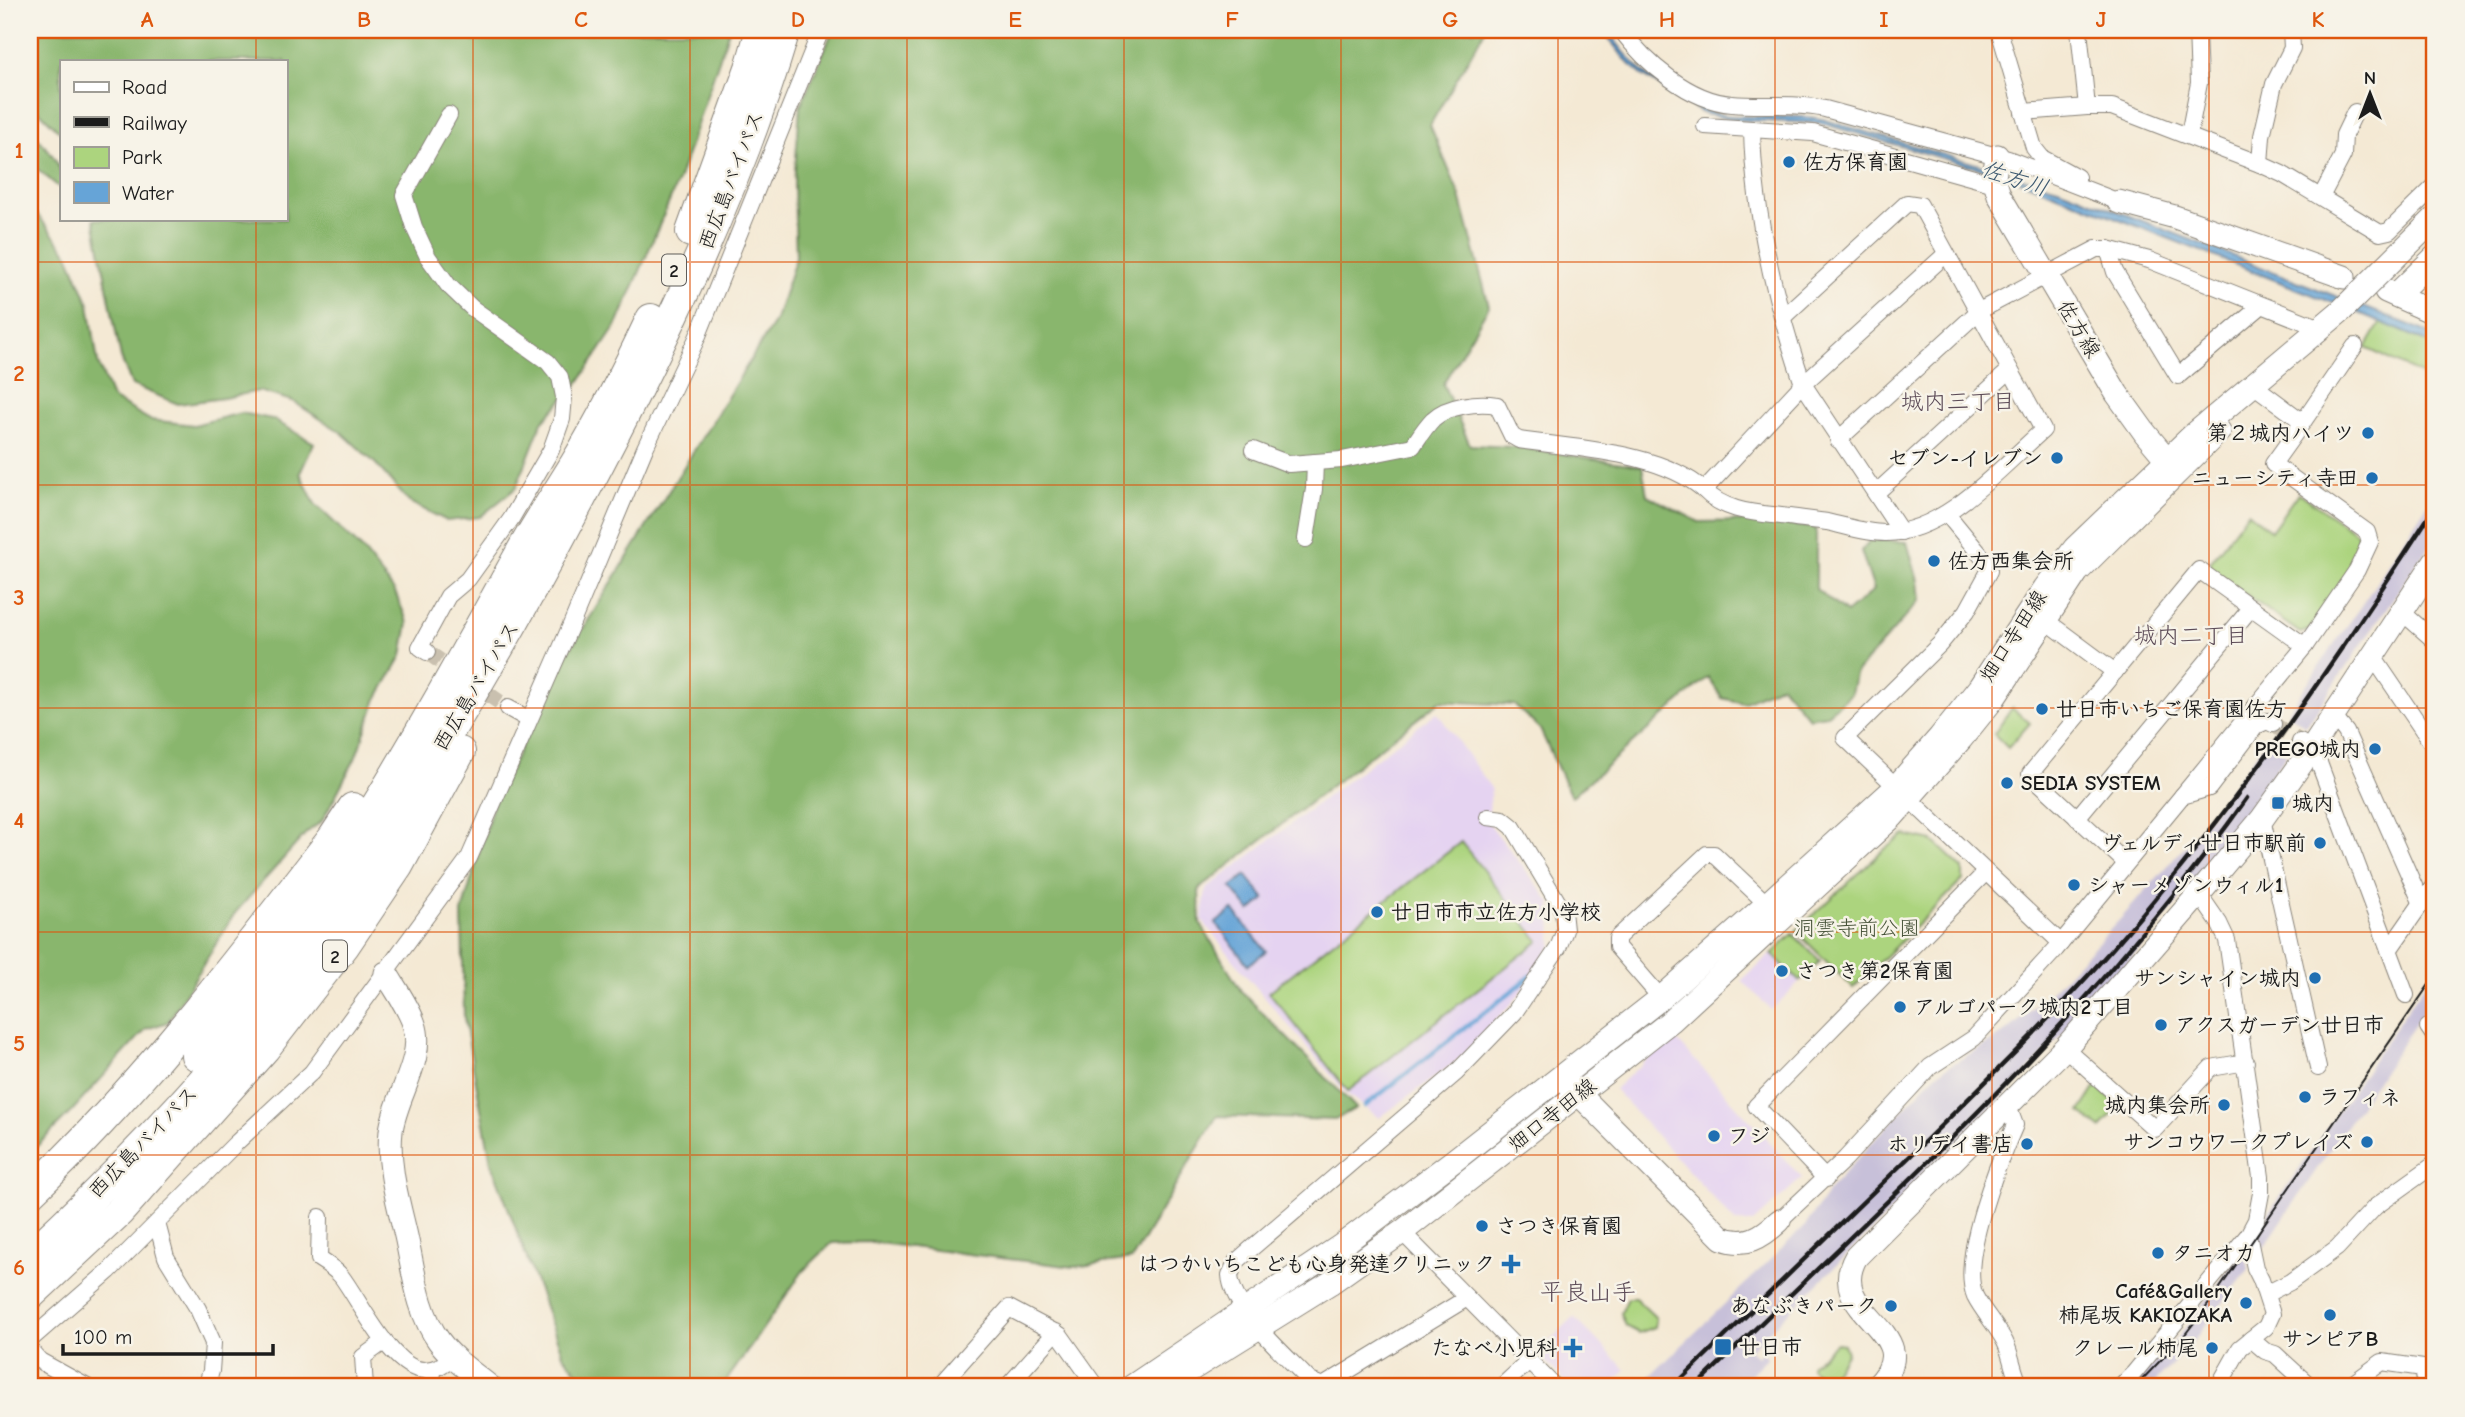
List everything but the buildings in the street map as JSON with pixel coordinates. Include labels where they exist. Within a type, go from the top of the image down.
[{"type":"highway","name":"2","points":[[750,68],[755,30]]},
{"type":"highway","name":"西広島バイパス","points":[[30,1256],[148,1142],[238,1038],[318,938],[375,853],[472,696],[576,462],[643,337],[686,244],[750,68],[761,30]]},
{"type":"highway","name":"西広島バイパス","points":[[30,1230],[130,1131],[219,1029],[299,927],[355,842],[649,369],[711,234],[758,113],[785,30]]},
{"type":"highway","name":"2","points":[[711,234],[758,134],[798,30]]},
{"type":"highway","name":"2","points":[[30,1193],[57,1168],[160,1058],[333,838],[537,551]]},
{"type":"highway","name":"2","points":[[30,1295],[119,1212],[265,1048],[344,946],[398,866],[486,704],[537,551]]},
{"type":"street","points":[[30,1340],[108,1271],[235,1144],[312,1072],[469,858],[645,448],[696,338],[821,30]]},
{"type":"street","points":[[1620,30],[1652,65],[1704,98],[1771,117],[1813,133],[2119,202],[2184,220]]},
{"type":"street","points":[[1999,30],[2034,148],[2042,158],[2072,175],[2184,220],[2344,277]]},
{"type":"street","points":[[2079,30],[2087,107]]},
{"type":"street","points":[[2189,135],[2199,83],[2197,30]]},
{"type":"street","points":[[2260,164],[2262,136],[2274,84],[2292,48],[2291,30]]},
{"type":"street","points":[[1705,126],[1752,130],[1771,117],[1815,107],[1996,174]]},
{"type":"street","points":[[2023,112],[2112,107],[2260,164],[2380,233],[2389,231],[2422,212]]},
{"type":"street","points":[[2321,197],[2343,155],[2344,135],[2355,112]]},
{"type":"street","points":[[427,652],[420,647],[448,596],[468,579],[511,519],[551,450],[562,419],[564,397],[560,377],[548,362],[472,308],[448,285],[428,257],[414,227],[404,195],[449,115]]},
{"type":"street","points":[[1752,130],[1753,172],[1766,255],[1803,384],[1901,532]]},
{"type":"street","name":"佐方線","points":[[1996,174],[2046,275],[2117,394],[2172,467]]},
{"type":"street","points":[[2172,467],[2260,390],[2342,310],[2422,212],[2435,186]]},
{"type":"street","points":[[1253,450],[1289,464],[1342,460],[1413,446],[1435,417],[1459,407],[1485,403],[1497,405],[1512,436],[1519,440],[1626,457],[1658,465],[1704,490],[1712,499],[1746,511],[1883,533],[1919,528],[1947,514],[2043,430],[1920,205],[1907,203],[1783,317]]},
{"type":"street","points":[[1838,440],[1979,311],[2096,249],[2108,249],[2149,260],[2320,328]]},
{"type":"street","points":[[2108,249],[2115,272],[2178,376],[2261,306]]},
{"type":"street","points":[[1704,490],[1783,403],[1946,254]]},
{"type":"street","points":[[2435,257],[2391,293],[2435,313]]},
{"type":"street","points":[[1131,1387],[1252,1319],[1342,1245],[1661,998],[1767,904],[1902,793],[1978,719],[2066,588],[2090,557],[2172,467],[2342,310]]},
{"type":"street","points":[[1562,1077],[1722,1238],[1745,1243],[1756,1239],[1826,1179],[1923,1073],[1969,1042],[2061,943],[2305,646],[2357,570],[2370,542],[2367,532],[2273,464],[2355,346]]},
{"type":"street","points":[[1876,494],[2010,370]]},
{"type":"street","points":[[2260,390],[2303,422]]},
{"type":"street","points":[[1306,539],[1314,489],[1315,462]]},
{"type":"street","name":"畑口寺田線","points":[[1163,1387],[1252,1319],[1330,1283],[1402,1232],[1671,1021],[1893,816],[1902,793],[1940,737],[1979,688],[2067,558],[2172,467]]},
{"type":"street","points":[[1947,514],[1989,564],[1989,571],[1967,611],[1940,644],[1845,738],[2061,943]]},
{"type":"street","points":[[1876,1387],[1888,1371],[1892,1352],[1885,1334],[1853,1297],[1849,1283],[1853,1263],[2065,1048],[2262,819],[2306,746],[2333,716],[2374,658],[2435,561]]},
{"type":"street","points":[[2126,863],[2031,775],[2199,570],[2305,646]]},
{"type":"street","points":[[2077,818],[2251,608]]},
{"type":"street","points":[[2402,612],[2435,641]]},
{"type":"street","points":[[2045,620],[2115,672]]},
{"type":"street","points":[[2374,658],[2435,748]]},
{"type":"street","points":[[508,708],[528,719]]},
{"type":"street","points":[[2333,716],[2346,732],[2422,904]]},
{"type":"street","points":[[2182,796],[2207,790],[2256,726],[2267,722],[2273,724]]},
{"type":"street","points":[[2306,746],[2319,763],[2406,995]]},
{"type":"street","points":[[1467,1298],[1331,1384],[1323,1386],[1310,1381],[1252,1319],[1235,1296],[1230,1282],[1232,1268],[1236,1262],[1456,1073],[1514,1013],[1558,948],[1565,920],[1559,902],[1513,827],[1503,819],[1488,817]]},
{"type":"street","points":[[2262,819],[2318,1068]]},
{"type":"street","points":[[1661,998],[1617,947],[1617,938],[1707,854],[1714,854],[1767,904]]},
{"type":"street","points":[[1826,1179],[1756,1106],[1985,873]]},
{"type":"street","points":[[2389,950],[2435,884]]},
{"type":"street","points":[[2120,1387],[2248,1236],[2256,1220],[2261,1193],[2246,1062],[2227,940],[2199,894]]},
{"type":"street","points":[[386,973],[410,1013],[417,1037],[413,1061],[397,1104],[390,1144],[393,1177],[424,1314],[439,1341],[453,1357],[490,1387]]},
{"type":"street","points":[[2065,1048],[2155,1129],[2211,1068],[2246,1062]]},
{"type":"street","points":[[2008,1106],[2015,1125],[1998,1164],[1974,1252],[1971,1273],[1975,1296],[2006,1343],[2018,1387]]},
{"type":"street","points":[[2266,1294],[2290,1282],[2337,1248],[2375,1206],[2435,1164]]},
{"type":"street","points":[[320,1217],[319,1259],[340,1274],[385,1341],[411,1367],[422,1371],[433,1369],[453,1357]]},
{"type":"street","points":[[157,1223],[166,1257],[198,1309],[213,1343],[211,1371],[206,1387]]},
{"type":"street","points":[[1402,1232],[1555,1387]]},
{"type":"street","points":[[2218,1387],[2240,1348],[2266,1327],[2272,1314],[2254,1266],[2248,1236]]},
{"type":"street","points":[[939,1387],[1009,1308],[1056,1332],[1097,1387]]},
{"type":"street","points":[[1007,1387],[1056,1332]]},
{"type":"street","points":[[2250,1339],[2265,1351],[2275,1354],[2311,1387]]},
{"type":"street","points":[[365,1387],[363,1357],[385,1341]]},
{"type":"street","points":[[30,1350],[40,1361],[87,1387]]},
{"type":"street","points":[[1501,1387],[1529,1361]]},
{"type":"street","points":[[2348,1387],[2382,1362],[2429,1366],[2426,1387]]},
{"type":"street","points":[[432,1387],[433,1369]]},
{"type":"shaded area","points":[[2435,492],[2435,537],[2306,726],[2287,713]]},
{"type":"shaded area","name":"廿日市市立佐方小学校","points":[[1437,712],[1491,788],[1488,822],[1551,903],[1552,946],[1515,1000],[1458,1060],[1379,1118],[1347,1094],[1202,920],[1206,889]]},
{"type":"shaded area","points":[[2267,740],[2287,754],[2201,874],[2102,994],[1911,1192],[1750,1350],[1757,1357],[1762,1352],[1767,1358],[1737,1387],[1731,1387],[1723,1380],[1715,1387],[1639,1387],[1806,1225],[1832,1186],[1936,1074],[2005,1033],[2047,996],[2196,834]]},
{"type":"shaded area","name":"さつき第2保育園","points":[[1794,933],[1822,961],[1771,1010],[1742,980]]},
{"type":"shaded area","points":[[2435,969],[2435,995],[2258,1256],[2253,1236]]},
{"type":"shaded area","points":[[1673,1036],[1802,1178],[1753,1223],[1735,1222],[1614,1089]]},
{"type":"shaded area","points":[[2244,1249],[2249,1269],[2191,1344],[2151,1387],[2130,1387],[2180,1335]]},
{"type":"shaded area","name":"たなべ小児科","points":[[1574,1317],[1626,1370],[1608,1387],[1571,1387],[1537,1353]]},
{"type":"green space","points":[[30,30],[729,30],[678,181],[618,323],[579,382],[542,422],[516,488],[480,517],[447,521],[409,502],[376,464],[341,432],[292,401],[259,391],[178,404],[132,385],[121,358],[94,220],[287,220],[287,60],[60,60],[60,132],[30,102]]},
{"type":"green space","points":[[833,30],[1485,30],[1430,125],[1460,196],[1489,306],[1443,384],[1470,445],[1515,447],[1642,466],[1647,495],[1699,522],[1747,521],[1816,528],[1816,589],[1846,613],[1874,590],[1861,551],[1870,540],[1907,542],[1918,581],[1920,600],[1855,674],[1851,694],[1826,715],[1809,718],[1781,685],[1743,703],[1722,698],[1708,677],[1571,797],[1540,729],[1514,705],[1440,701],[1199,889],[1200,923],[1241,991],[1356,1108],[1335,1120],[1217,1116],[1132,1259],[1074,1267],[870,1242],[832,1243],[803,1271],[722,1387],[591,1387],[563,1355],[491,1162],[464,1018],[462,912],[493,805],[561,664],[776,319],[796,257],[794,184],[800,107]]},
{"type":"green space","points":[[30,130],[57,163],[60,188],[30,163]]},
{"type":"green space","points":[[30,211],[37,214],[68,254],[89,304],[98,363],[112,398],[150,420],[194,425],[241,413],[272,419],[314,443],[300,473],[315,504],[362,549],[395,592],[408,623],[402,656],[377,699],[355,759],[322,821],[306,833],[235,913],[168,1022],[146,1029],[30,1153]]},
{"type":"green space","points":[[2381,322],[2435,346],[2435,381],[2366,348]]},
{"type":"green space","points":[[2298,493],[2357,533],[2360,545],[2351,566],[2310,630],[2300,633],[2207,567],[2248,512],[2271,531]]},
{"type":"green space","points":[[2012,708],[2030,723],[2008,748],[1994,734]]},
{"type":"green space","name":"洞雲寺前公園","points":[[1905,835],[1933,841],[1963,869],[1963,880],[1853,988],[1796,931],[1886,848]]},
{"type":"green space","points":[[1461,842],[1539,941],[1348,1091],[1269,992]]},
{"type":"green space","points":[[1793,934],[1820,961],[1799,981],[1772,954]]},
{"type":"green space","points":[[2096,1087],[2120,1105],[2101,1128],[2080,1112]]},
{"type":"green space","points":[[1628,1298],[1635,1298],[1654,1316],[1655,1327],[1639,1333],[1626,1326],[1621,1313]]},
{"type":"green space","points":[[1836,1343],[1844,1344],[1847,1353],[1827,1382],[1824,1382],[1811,1365]]},
{"type":"water","name":"佐方川","points":[[1602,30],[1607,30],[1631,60],[1650,77],[1700,108],[1724,115],[1822,119],[2058,188],[2415,327],[2435,336],[2435,345],[2022,181],[1821,123],[1734,120],[1704,114],[1642,75],[1629,64]]},
{"type":"water","points":[[1246,875],[1265,899],[1250,911],[1231,887]]},
{"type":"water","points":[[1233,910],[1266,951],[1248,965],[1216,923]]},
{"type":"waterway","points":[[1365,1106],[1531,976]]},
{"type":"tunnel","points":[[427,652],[508,708]]},
{"type":"tunnel","points":[[2273,724],[2300,742]]},
{"type":"tram line","points":[[2135,1387],[2183,1337],[2211,1301],[2435,976]]},
{"type":"railway","points":[[1673,1387],[2050,1017],[2133,925],[2214,825],[2291,721],[2435,507]]},
{"type":"railway","points":[[1695,1387],[1913,1176],[2054,1032],[2122,957],[2186,879],[2247,798]]},
{"type":"place","name":"佐方保育園","points":[[1789,162]]},
{"type":"place","name":"第２城内ハイツ","points":[[2368,433]]},
{"type":"place","name":"セブン-イレブン","points":[[2057,458]]},
{"type":"place","name":"ニューシティ寺田","points":[[2372,478]]},
{"type":"place","name":"佐方西集会所","points":[[1934,561]]},
{"type":"place","name":"廿日市いちご保育園佐方","points":[[2042,709]]},
{"type":"place","name":"PREGO城内","points":[[2375,749]]},
{"type":"place","name":"SEDIA SYSTEM","points":[[2007,783]]},
{"type":"place","name":"城内","points":[[2278,803]]},
{"type":"place","name":"ヴェルディ廿日市駅前","points":[[2320,843]]},
{"type":"place","name":"シャーメゾンウィル1","points":[[2074,885]]},
{"type":"place","name":"廿日市市立佐方小学校","points":[[1377,912]]},
{"type":"place","name":"さつき第2保育園","points":[[1782,971]]},
{"type":"place","name":"サンシャイン城内","points":[[2315,978]]},
{"type":"place","name":"アルゴパーク城内2丁目","points":[[1900,1007]]},
{"type":"place","name":"アクスガーデン廿日市","points":[[2161,1025]]},
{"type":"place","name":"ラフィネ","points":[[2305,1097]]},
{"type":"place","name":"城内集会所","points":[[2224,1105]]},
{"type":"place","name":"フジ","points":[[1714,1136]]},
{"type":"place","name":"サンコウワークプレイズ","points":[[2367,1142]]},
{"type":"place","name":"ホリデイ書店","points":[[2027,1144]]},
{"type":"place","name":"さつき保育園","points":[[1482,1226]]},
{"type":"place","name":"タニオカ","points":[[2158,1253]]},
{"type":"place","name":"はつかいちこども心身発達クリニック","points":[[1511,1264]]},
{"type":"place","name":"Café&Gallery 柿尾坂 KAKIOZAKA","points":[[2246,1303]]},
{"type":"place","name":"あなぶきパーク","points":[[1891,1306]]},
{"type":"place","name":"サンピアB","points":[[2330,1315]]},
{"type":"place","name":"廿日市","points":[[1723,1347]]},
{"type":"place","name":"たなべ小児科","points":[[1573,1348]]},
{"type":"place","name":"クレール柿尾","points":[[2212,1348]]},
{"type":"district","name":"城内三丁目","points":[[1958,401]]},
{"type":"district","name":"城内二丁目","points":[[2191,635]]},
{"type":"district","name":"平良山手","points":[[1588,1292]]}]
